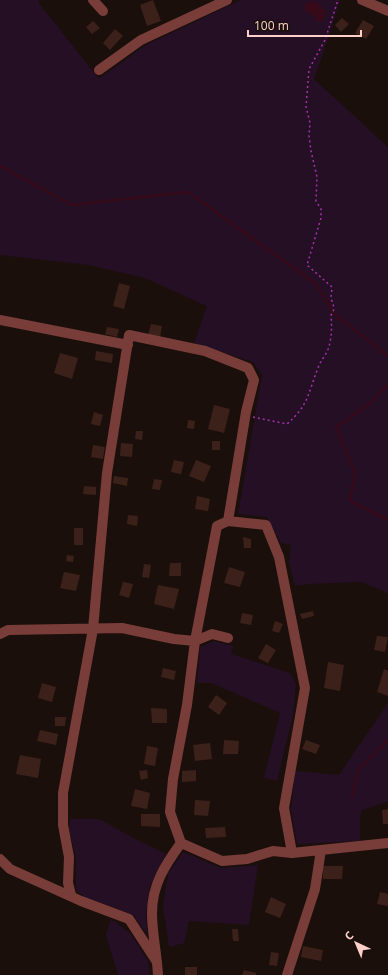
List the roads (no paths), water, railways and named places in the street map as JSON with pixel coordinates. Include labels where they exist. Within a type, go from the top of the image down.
[{"type":"street","points":[[93,0],[102,11]]},
{"type":"street","points":[[99,70],[141,40],[227,0]]},
{"type":"street","points":[[362,0],[388,11]]},
{"type":"street","points":[[0,320],[128,345]]},
{"type":"street","points":[[71,895],[68,883],[69,857],[63,825],[63,793],[92,628],[107,473],[129,336],[205,352],[248,368],[254,380],[246,412],[228,521]]},
{"type":"street","points":[[292,853],[284,808],[305,688],[279,556],[266,525],[228,521],[217,526],[195,641],[187,705],[173,779],[170,812],[181,843],[222,861],[247,858],[273,851],[292,853],[388,842]]},
{"type":"street","points":[[0,634],[8,630],[122,628],[174,639],[195,641],[212,634],[228,638]]},
{"type":"street","points":[[158,975],[152,913],[156,885],[166,863],[181,843]]},
{"type":"street","points":[[287,975],[315,889],[321,850]]},
{"type":"street","points":[[0,858],[10,869],[71,895],[81,901],[129,919],[158,964]]},
{"type":"waterway","points":[[0,166],[72,205],[188,192],[316,284],[333,313],[388,356]]},
{"type":"waterway","points":[[388,384],[372,402],[336,427],[355,473],[350,501],[388,520]]},
{"type":"waterway","points":[[352,798],[358,770],[388,740]]}]
